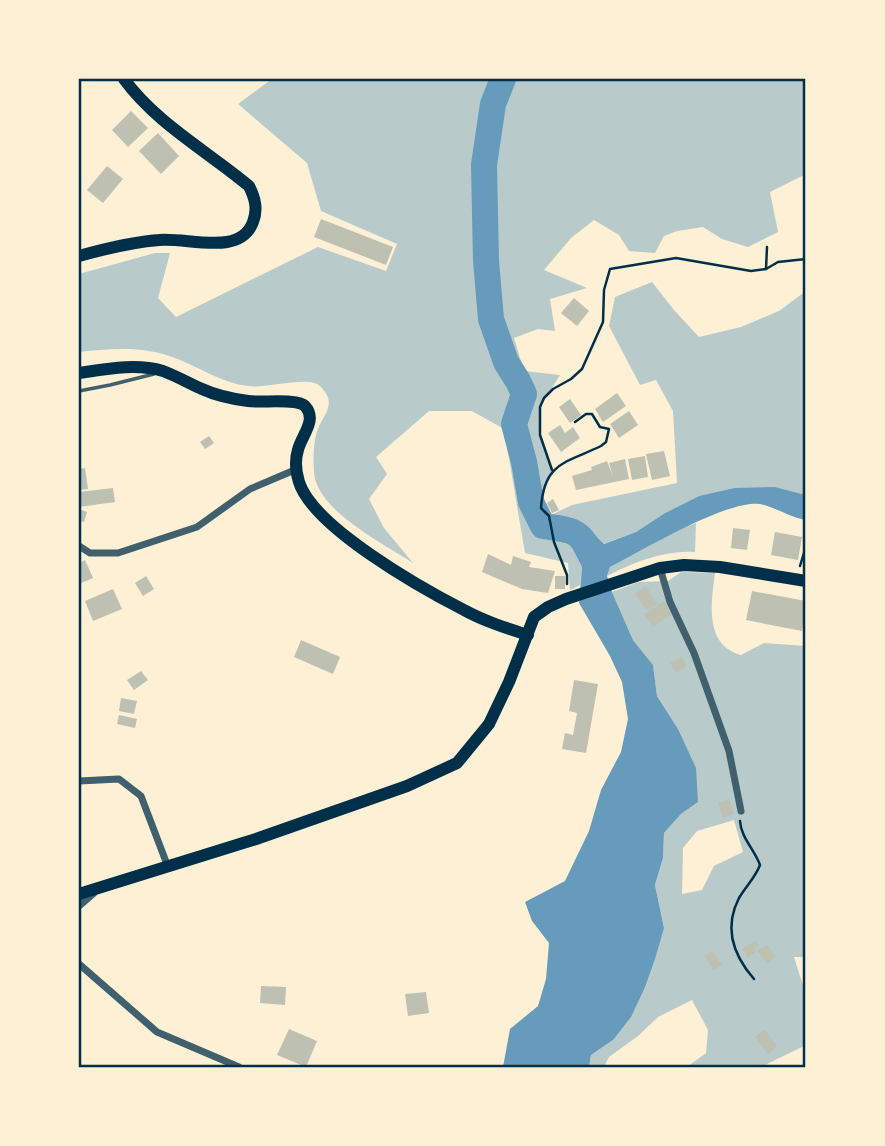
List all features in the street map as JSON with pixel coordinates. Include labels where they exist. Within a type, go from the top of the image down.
[{"type":"main road","points":[[79,256],[158,240],[179,239],[228,244],[243,237],[253,221],[256,209],[249,186],[160,118],[134,93],[124,79]]},
{"type":"main road","points":[[79,373],[121,367],[162,371],[206,391],[244,401],[302,403],[307,408],[310,422],[297,453],[297,469],[303,493],[312,506],[329,523],[374,558],[465,611],[528,635]]},
{"type":"main road","points":[[79,894],[378,797],[457,764],[489,724],[509,682],[534,617],[572,591],[660,568],[704,565],[806,582]]},
{"type":"street","points":[[79,546],[90,553],[118,553],[197,527],[250,489],[297,469]]},
{"type":"street","points":[[660,568],[670,602],[690,645],[729,751],[741,811]]},
{"type":"street","points":[[79,781],[119,779],[141,796],[168,867]]},
{"type":"street","points":[[79,906],[103,886]]},
{"type":"street","points":[[79,964],[157,1032],[239,1067]]},
{"type":"lane","points":[[79,391],[110,386],[162,371]]},
{"type":"path","points":[[766,269],[767,247]]},
{"type":"path","points":[[552,470],[540,435],[540,407],[553,389],[582,369],[603,322],[604,290],[610,269],[676,258],[751,271],[766,269],[778,262],[806,259]]},
{"type":"path","points":[[572,591],[554,542],[549,516],[541,508],[546,481],[552,470],[606,442],[609,429],[600,427],[592,414],[586,414],[575,422]]},
{"type":"path","points":[[803,560],[806,545]]},
{"type":"path","points":[[741,811],[740,825],[760,865],[740,896],[730,919],[730,930],[738,956],[754,979]]},
{"type":"shaded area","points":[[272,79],[806,79],[806,174],[770,192],[778,232],[748,247],[722,239],[703,227],[677,231],[664,236],[655,253],[629,251],[619,235],[594,220],[571,238],[544,270],[587,288],[550,299],[555,331],[538,329],[514,338],[524,371],[560,375],[540,407],[540,435],[552,470],[546,481],[541,508],[549,516],[572,505],[677,483],[673,411],[656,380],[640,385],[609,326],[615,297],[652,282],[699,337],[741,327],[779,311],[806,291],[806,495],[775,487],[699,496],[665,513],[636,532],[603,544],[570,544],[582,567],[580,585],[570,590],[568,563],[525,553],[504,429],[472,411],[429,411],[376,457],[387,474],[369,499],[384,528],[413,563],[344,518],[322,494],[315,477],[314,447],[316,434],[329,403],[320,386],[307,382],[256,386],[238,384],[179,359],[146,351],[113,349],[79,352],[79,274],[155,253],[170,253],[158,298],[176,317],[318,247],[386,271],[397,244],[321,211],[307,163],[238,104]]},
{"type":"shaded area","points":[[696,523],[695,552],[650,558],[607,576],[610,567],[677,530]]},
{"type":"shaded area","points":[[681,572],[715,573],[712,609],[715,633],[729,650],[741,655],[764,643],[806,646],[806,957],[794,957],[806,995],[806,1045],[761,1067],[687,1067],[706,1053],[708,1030],[692,1000],[658,1017],[609,1057],[604,1067],[589,1067],[591,1055],[613,1040],[664,928],[655,885],[663,858],[664,833],[681,814],[698,802],[678,729],[657,696],[653,665],[633,640],[612,592],[638,582],[668,581]],"holes":[[[734,820],[743,852],[714,866],[702,890],[682,894],[683,848],[697,831]]]},
{"type":"water","points":[[775,487],[806,495],[806,520],[760,504],[727,509],[610,567],[607,576],[612,592],[633,640],[653,665],[657,696],[678,729],[696,768],[698,802],[681,814],[664,833],[663,858],[655,885],[664,928],[645,987],[631,1017],[613,1040],[591,1055],[589,1067],[503,1067],[510,1029],[538,1006],[546,979],[549,943],[532,921],[525,902],[565,881],[589,831],[601,790],[621,752],[628,719],[622,682],[579,603],[582,567],[570,544],[588,529],[604,544],[636,532],[665,513],[699,496],[735,488]]},
{"type":"building","points":[[131,111],[148,128],[128,147],[112,130]]},
{"type":"building","points":[[158,133],[179,156],[161,174],[139,151]]},
{"type":"building","points":[[107,166],[123,179],[103,203],[87,190]]},
{"type":"building","points":[[321,219],[393,247],[386,265],[314,237]]},
{"type":"building","points":[[574,298],[589,311],[577,326],[561,313]]},
{"type":"building","points":[[617,393],[626,406],[603,422],[595,409]]},
{"type":"building","points":[[570,399],[581,415],[570,423],[559,407]]},
{"type":"building","points":[[629,411],[638,425],[619,438],[610,424]]},
{"type":"building","points":[[560,425],[565,433],[573,427],[580,438],[561,452],[548,433]]},
{"type":"building","points":[[209,436],[214,443],[205,449],[200,442]]},
{"type":"building","points":[[664,451],[670,476],[652,480],[646,454]]},
{"type":"building","points":[[645,456],[648,477],[632,480],[628,459]]},
{"type":"building","points":[[625,459],[629,479],[576,490],[572,476],[592,470],[591,467],[607,461],[613,477],[609,463]]},
{"type":"building","points":[[85,468],[88,489],[79,490],[79,469]]},
{"type":"building","points":[[113,488],[115,502],[79,507],[79,492]]},
{"type":"building","points":[[553,499],[559,510],[552,513],[547,503]]},
{"type":"building","points":[[79,509],[87,512],[84,522],[79,521]]},
{"type":"building","points":[[733,528],[750,530],[747,550],[731,548]]},
{"type":"building","points":[[775,532],[802,537],[798,560],[771,555]]},
{"type":"building","points":[[488,554],[511,565],[513,556],[531,562],[529,567],[555,571],[548,593],[522,589],[482,572]]},
{"type":"building","points":[[85,560],[93,578],[79,584],[79,563]]},
{"type":"building","points":[[146,576],[154,589],[143,596],[135,583]]},
{"type":"building","points":[[555,576],[565,576],[565,589],[555,589]]},
{"type":"building","points":[[646,586],[657,604],[647,611],[635,594]]},
{"type":"building","points":[[113,589],[122,609],[93,621],[85,601]]},
{"type":"building","points":[[752,591],[806,601],[802,631],[746,620]]},
{"type":"building","points":[[664,601],[672,614],[653,627],[644,614]]},
{"type":"building","points":[[301,640],[340,657],[333,674],[294,657]]},
{"type":"building","points":[[682,657],[687,666],[676,673],[670,663]]},
{"type":"building","points":[[141,671],[148,680],[134,690],[127,680]]},
{"type":"building","points":[[574,680],[598,684],[586,753],[562,749],[565,733],[573,735],[577,713],[569,711]]},
{"type":"building","points":[[121,698],[137,701],[134,714],[119,711]]},
{"type":"building","points":[[119,715],[137,719],[135,728],[117,724]]},
{"type":"building","points":[[729,799],[734,814],[723,818],[718,803]]},
{"type":"building","points":[[756,940],[759,946],[754,949],[756,952],[748,957],[742,949]]},
{"type":"building","points":[[767,945],[776,957],[767,964],[757,950]]},
{"type":"building","points":[[712,951],[722,965],[714,970],[704,956]]},
{"type":"building","points":[[261,986],[286,987],[285,1005],[260,1003]]},
{"type":"building","points":[[426,992],[429,1013],[408,1016],[405,994]]},
{"type":"building","points":[[289,1029],[317,1041],[306,1067],[277,1055]]},
{"type":"building","points":[[764,1029],[777,1046],[768,1054],[755,1037]]},
{"type":"waterway","points":[[503,79],[493,104],[484,165],[486,261],[491,319],[506,362],[524,394],[514,424],[531,502],[543,526],[576,534],[596,559]]}]
